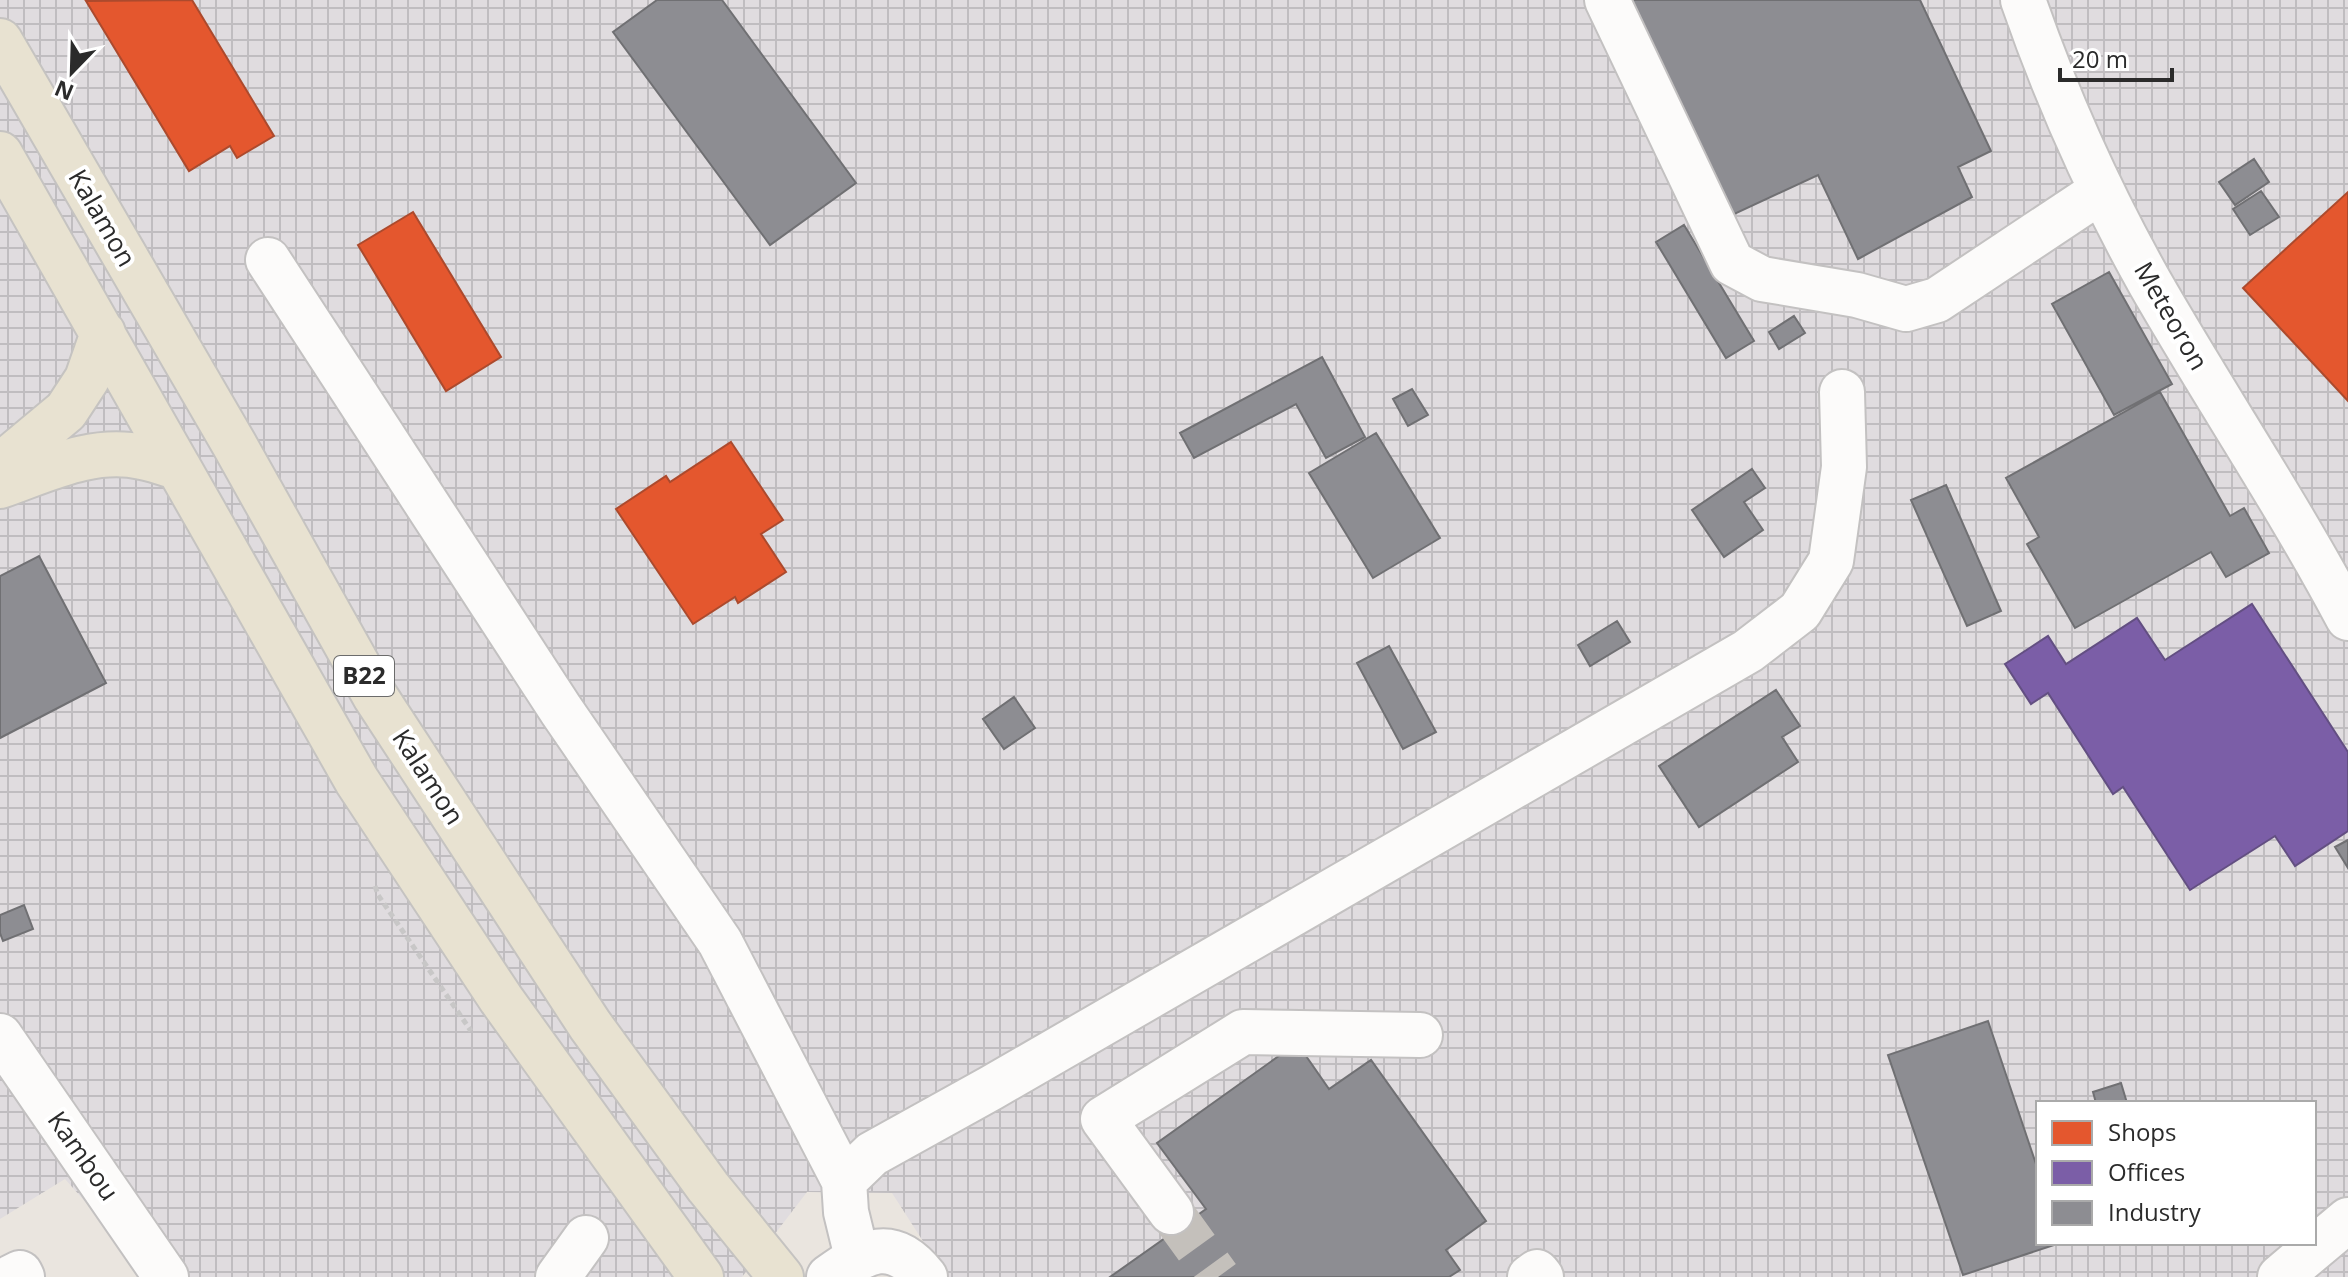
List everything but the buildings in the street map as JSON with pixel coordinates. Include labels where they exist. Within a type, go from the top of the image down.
[{"type":"main road","name":"Kalamon","points":[[0,41],[234,444],[375,696],[590,1025],[708,1187],[781,1277]]},
{"type":"main road","name":"B22","points":[[0,154],[357,781],[501,999],[701,1277]]},
{"type":"main road","points":[[0,466],[66,411],[87,379],[103,333]]},
{"type":"main road","points":[[0,486],[80,458],[112,453],[142,457],[179,468]]},
{"type":"street","points":[[1607,0],[1732,263],[1762,279],[1857,295],[1906,309],[1937,300],[2101,191]]},
{"type":"street","name":"Meteoron","points":[[2023,0],[2067,118],[2149,282],[2342,584]]},
{"type":"street","points":[[268,260],[561,710],[720,942],[844,1181],[843,1267],[881,1250],[908,1258],[925,1277]]},
{"type":"street","points":[[844,1181],[872,1154],[1019,1073],[1748,651],[1800,611],[1831,561],[1844,467],[1842,392]]},
{"type":"street","points":[[1171,1212],[1103,1119],[1243,1032],[1420,1035]]},
{"type":"street","name":"Kambou","points":[[0,1036],[163,1276]]},
{"type":"street","points":[[2280,1277],[2348,1220]]},
{"type":"street","points":[[558,1277],[586,1238]]},
{"type":"street","points":[[1530,1277],[1537,1272],[1541,1277]]},
{"type":"street","points":[[12,1277],[20,1273],[22,1277]]},
{"type":"shaded area","points":[[0,0],[2348,0],[2348,1277],[946,1277],[892,1193],[807,1192],[742,1277],[152,1277],[65,1179],[0,1219]]},
{"type":"tunnel","points":[[1171,1212],[1218,1277]]}]
